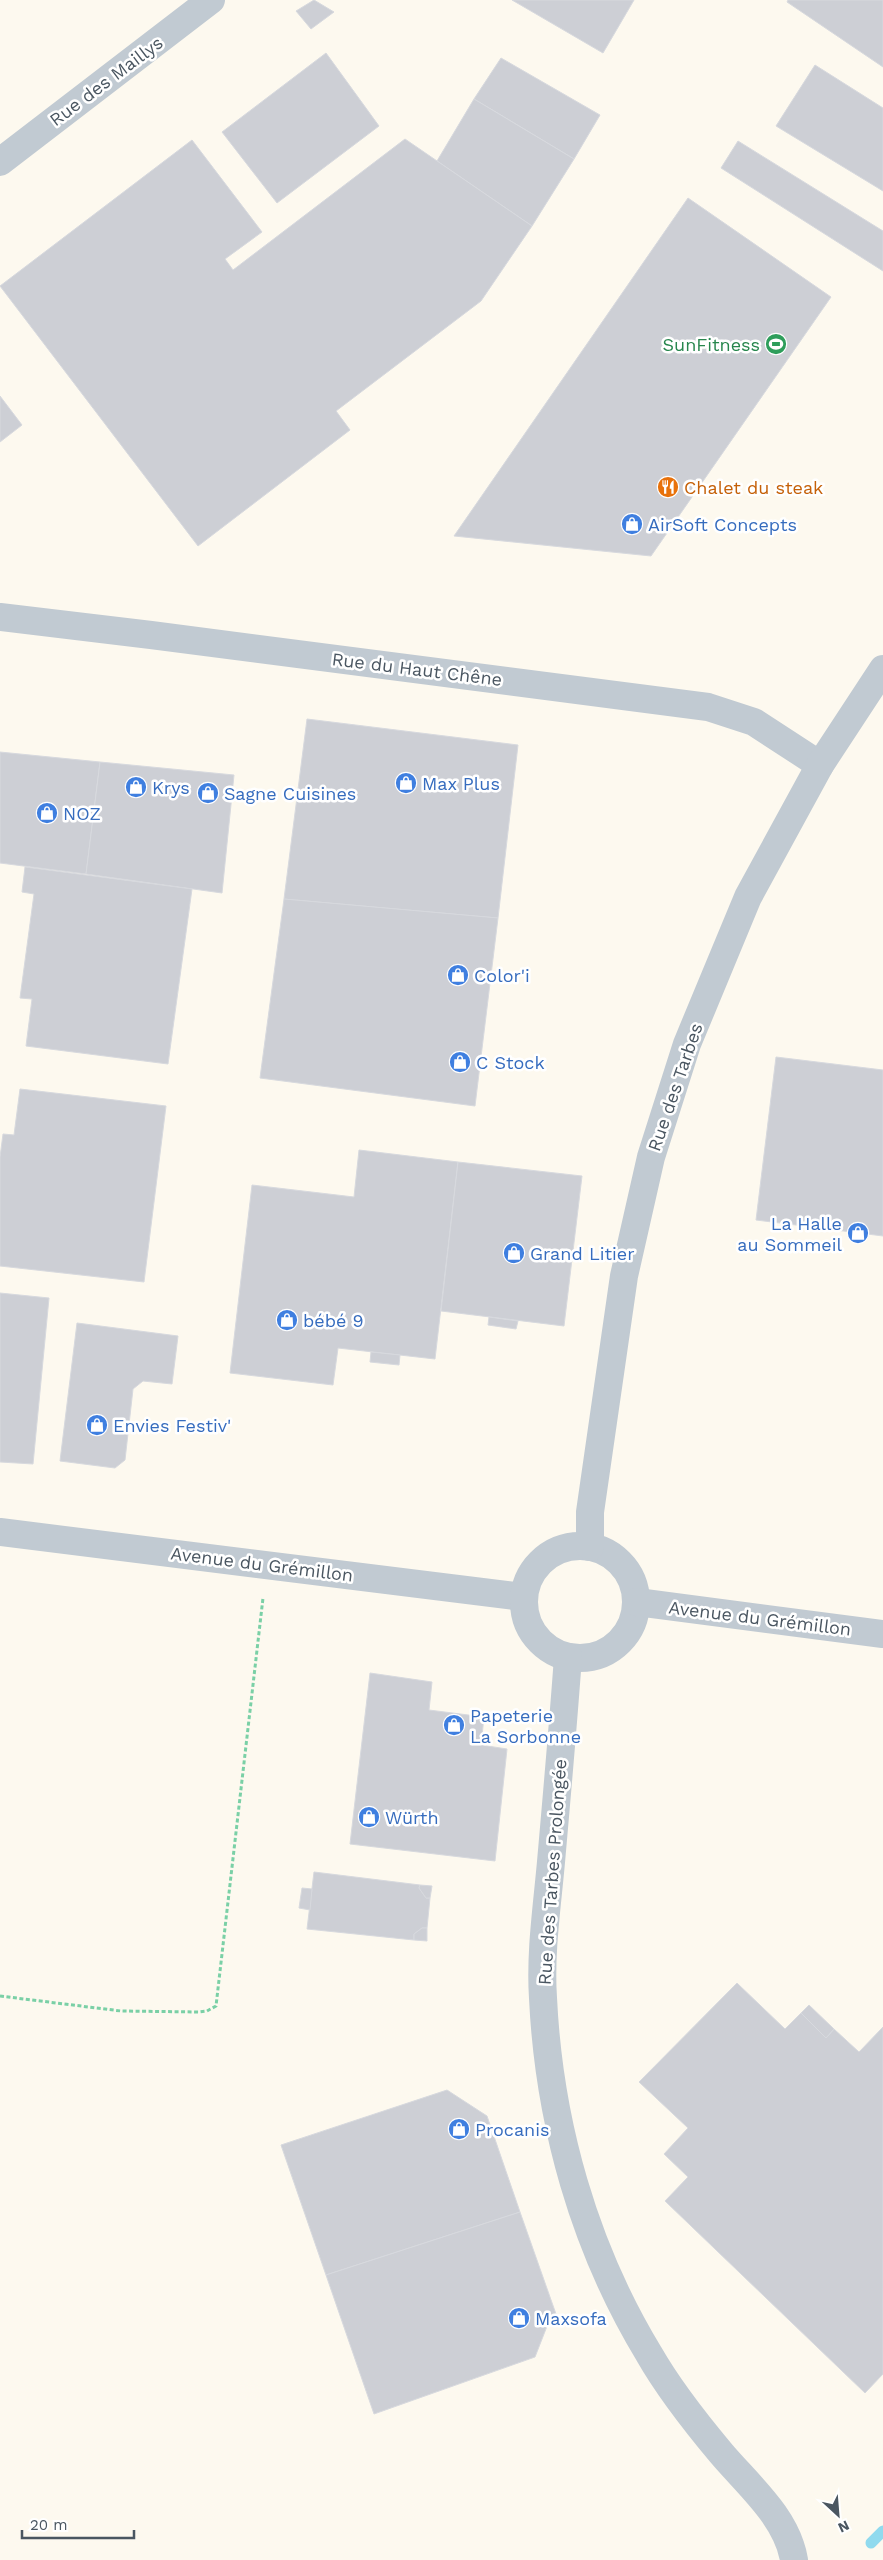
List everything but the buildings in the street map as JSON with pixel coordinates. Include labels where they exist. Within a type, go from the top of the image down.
[{"type":"street","name":"Rue des Maillys","points":[[0,162],[211,0]]},
{"type":"street","name":"Rue du Haut Chêne","points":[[0,618],[151,635],[708,707],[754,722],[820,765]]},
{"type":"street","name":"Rue des Tarbes","points":[[590,1547],[590,1512],[611,1349],[624,1276],[651,1157],[687,1044],[748,897],[820,765],[883,669]]},
{"type":"street","name":"Avenue du Grémillon","points":[[0,1532],[523,1597]]},
{"type":"street","points":[[571,1546],[590,1547],[608,1553],[623,1566],[633,1583],[637,1602],[634,1618],[627,1634],[616,1646],[602,1655],[568,1658],[553,1652],[540,1642],[530,1629],[524,1614],[523,1597],[528,1580],[538,1564],[553,1552],[571,1546]]},
{"type":"street","name":"Avenue du Grémillon","points":[[637,1602],[883,1634]]},
{"type":"street","name":"Rue des Tarbes Prolongée","points":[[568,1658],[544,1937],[543,1997],[553,2095],[563,2148],[579,2202],[601,2258],[649,2354],[720,2451],[772,2511],[784,2530],[796,2560]]},
{"type":"path","points":[[0,1996],[121,2012],[199,2012],[207,2011],[216,2006],[267,1565]]},
{"type":"shaded area","points":[[0,0],[883,0],[883,2560],[0,2560]]},
{"type":"waterway","points":[[871,2543],[883,2531]]},
{"type":"place","name":"SunFitness","points":[[776,344]]},
{"type":"place","name":"Chalet du steak","points":[[668,487]]},
{"type":"place","name":"AirSoft Concepts","points":[[632,524]]},
{"type":"place","name":"Max Plus","points":[[406,783]]},
{"type":"place","name":"Krys","points":[[136,787]]},
{"type":"place","name":"Sagne Cuisines","points":[[208,793]]},
{"type":"place","name":"NOZ","points":[[47,813]]},
{"type":"place","name":"Color'i","points":[[458,975]]},
{"type":"place","name":"C Stock","points":[[460,1062]]},
{"type":"place","name":"La Halle au Sommeil","points":[[858,1233]]},
{"type":"place","name":"Grand Litier","points":[[514,1253]]},
{"type":"place","name":"bébé 9","points":[[287,1320]]},
{"type":"place","name":"Envies Festiv'","points":[[97,1425]]},
{"type":"place","name":"Papeterie La Sorbonne","points":[[454,1725]]},
{"type":"place","name":"Würth","points":[[369,1817]]},
{"type":"place","name":"Procanis","points":[[459,2129]]},
{"type":"place","name":"Maxsofa","points":[[519,2318]]}]
